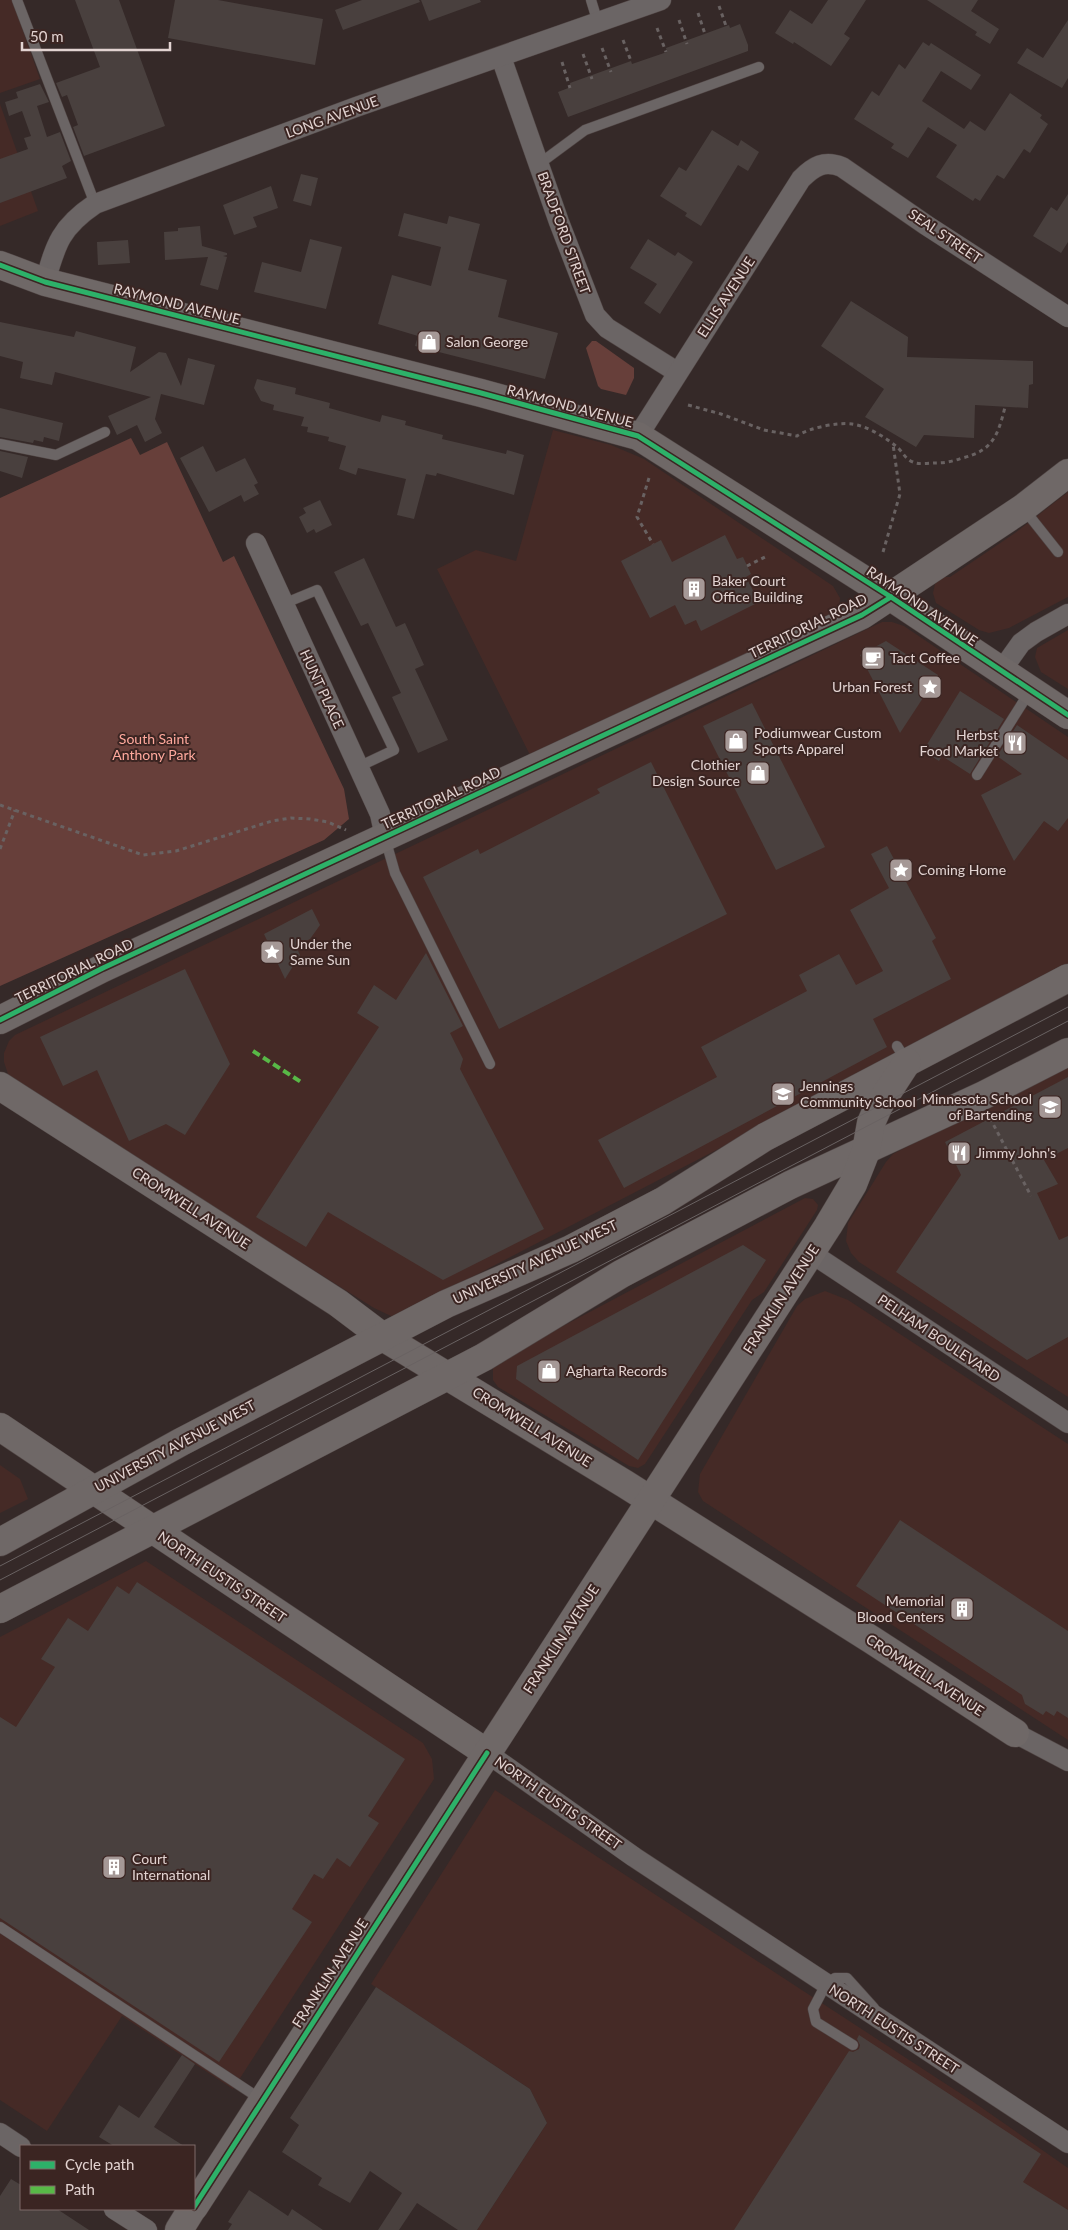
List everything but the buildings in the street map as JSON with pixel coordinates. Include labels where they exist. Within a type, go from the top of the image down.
[{"type":"main road","name":"RAYMOND AVENUE","points":[[0,265],[45,282],[462,388],[638,436],[891,597],[1068,715]]},
{"type":"main road","name":"TERRITORIAL ROAD","points":[[0,1020],[104,968],[862,615],[1023,508],[1068,473]]},
{"type":"main road","name":"UNIVERSITY AVENUE WEST","points":[[0,1542],[181,1442],[446,1304],[571,1249],[662,1201],[902,1054],[1068,978]]},
{"type":"main road","points":[[0,1610],[484,1357],[621,1274],[790,1185],[984,1095],[1068,1052]]},
{"type":"main road","name":"FRANKLIN AVENUE","points":[[195,2205],[811,1253],[853,1184],[866,1151],[871,1123],[902,1054]]},
{"type":"main road","name":"CROMWELL AVENUE","points":[[0,1086],[331,1298],[384,1337],[651,1500],[1015,1733]]},
{"type":"main road","name":"NORTH EUSTIS STREET","points":[[0,1427],[96,1489],[152,1530],[487,1753]]},
{"type":"main road","name":"FRANKLIN AVENUE","points":[[179,2230],[192,2210]]},
{"type":"street","name":"LONG AVENUE","points":[[45,282],[59,237],[79,214],[95,204],[356,107],[661,0]]},
{"type":"street","name":"BRADFORD STREET","points":[[500,57],[595,315],[608,328],[677,372]]},
{"type":"street","name":"ELLIS AVENUE","points":[[638,436],[801,179],[820,164]]},
{"type":"street","name":"SEAL STREET","points":[[820,164],[834,164],[842,167],[926,225],[1068,317]]},
{"type":"street","name":"HUNT PLACE","points":[[256,543],[380,814],[385,837]]},
{"type":"street","points":[[1001,671],[1021,643],[1068,614]]},
{"type":"street","name":"PELHAM BOULEVARD","points":[[811,1253],[1068,1423]]},
{"type":"street","name":"CROMWELL AVENUE","points":[[1015,1733],[1068,1761]]},
{"type":"street","name":"NORTH EUSTIS STREET","points":[[487,1753],[634,1858],[1068,2143]]},
{"type":"street","points":[[0,2133],[20,2146]]},
{"type":"street","points":[[116,2210],[147,2230]]},
{"type":"lane","points":[[17,0],[95,204]]},
{"type":"lane","points":[[591,0],[598,23]]},
{"type":"lane","points":[[539,164],[584,130],[758,67]]},
{"type":"lane","points":[[0,444],[56,455],[105,432]]},
{"type":"lane","points":[[1023,508],[1058,552]]},
{"type":"lane","points":[[283,604],[317,590],[394,750],[358,767]]},
{"type":"lane","points":[[977,775],[1031,691]]},
{"type":"lane","points":[[385,837],[394,873],[490,1064]]},
{"type":"lane","points":[[0,1927],[262,2100]]},
{"type":"lane","points":[[826,1984],[813,2009],[816,2022],[853,2045]]},
{"type":"path","points":[[719,6],[726,26]]},
{"type":"path","points":[[698,13],[705,34]]},
{"type":"path","points":[[679,20],[687,44]]},
{"type":"path","points":[[657,28],[666,52]]},
{"type":"path","points":[[623,40],[631,61]]},
{"type":"path","points":[[602,48],[611,72]]},
{"type":"path","points":[[583,54],[592,79]]},
{"type":"path","points":[[562,62],[570,88]]},
{"type":"path","points":[[688,405],[721,414],[764,430],[797,436],[804,431],[814,428],[853,424],[879,435],[893,444],[913,462],[943,463],[978,454],[985,450],[998,432],[1005,407]]},
{"type":"path","points":[[883,552],[900,494],[893,444]]},
{"type":"path","points":[[649,478],[637,517],[653,544]]},
{"type":"path","points":[[747,566],[765,557]]},
{"type":"path","points":[[0,805],[143,855],[176,851],[272,821],[291,818],[328,822],[346,830]]},
{"type":"path","points":[[0,849],[14,810]]},
{"type":"path","points":[[988,1113],[1031,1196]]},
{"type":"shaded area","points":[[0,0],[12,0],[40,79],[0,93]]},
{"type":"shaded area","points":[[0,104],[38,211],[0,226]]},
{"type":"shaded area","points":[[553,430],[611,445],[644,459],[833,586],[840,598],[839,609],[833,615],[530,755],[437,569],[476,550],[516,561]]},
{"type":"shaded area","points":[[1068,492],[1068,597],[1009,628],[989,633],[979,630],[936,603],[933,593],[935,584],[940,577],[950,577],[1015,533]]},
{"type":"shaded area","points":[[882,622],[892,622],[904,626],[1068,737],[1068,967],[399,1315],[391,1316],[374,1308],[10,1080],[4,1062],[4,1053],[9,1041],[15,1035]]},
{"type":"shaded area","points":[[1068,630],[1068,689],[1041,672],[1035,657],[1037,648]]},
{"type":"shaded area","points":[[1068,1062],[1068,1397],[859,1262],[851,1253],[846,1241],[848,1223],[893,1154]]},
{"type":"shaded area","points":[[805,1198],[813,1199],[818,1205],[817,1210],[764,1292],[752,1300],[645,1464],[638,1468],[629,1466],[498,1387],[493,1380],[493,1368],[501,1359]]},
{"type":"shaded area","points":[[825,1291],[848,1300],[1068,1444],[1068,1740],[703,1501],[698,1492],[700,1474],[797,1306],[805,1299]]},
{"type":"shaded area","points":[[0,1465],[20,1479],[28,1499],[0,1513]]},
{"type":"shaded area","points":[[146,1561],[423,1743],[432,1759],[434,1779],[233,2089],[122,2016],[47,2131],[0,2100],[0,1637]]},
{"type":"shaded area","points":[[495,1790],[972,2101],[1068,2168],[1068,2230],[477,2230],[547,2123],[530,2089],[371,1984]]},
{"type":"green space","points":[[592,341],[596,341],[634,368],[634,378],[626,395],[601,389],[598,386],[586,348]]},
{"type":"green space","name":"South Saint Anthony Park","points":[[131,438],[140,455],[167,442],[223,562],[234,556],[344,789],[349,819],[324,840],[0,986],[0,498]]},
{"type":"tram line","points":[[0,1566],[1068,1007]]},
{"type":"tram line","points":[[0,1580],[1068,1021]]},
{"type":"marked path","points":[[253,1051],[301,1082]]},
{"type":"cycle path","points":[[0,265],[45,282],[481,393],[638,436],[891,597],[1068,715]]},
{"type":"cycle path","points":[[0,1020],[103,968],[862,615],[891,597]]},
{"type":"cycle path","points":[[195,2205],[487,1753]]},
{"type":"place","name":"Salon George","points":[[429,342]]},
{"type":"place","name":"Baker Court Office Building","points":[[694,589]]},
{"type":"place","name":"Tact Coffee","points":[[873,658]]},
{"type":"place","name":"Urban Forest","points":[[930,687]]},
{"type":"place","name":"Podiumwear Custom Sports Apparel","points":[[736,741]]},
{"type":"place","name":"Herbst Food Market","points":[[1015,743]]},
{"type":"place","name":"Clothier Design Source","points":[[758,773]]},
{"type":"place","name":"Coming Home","points":[[901,870]]},
{"type":"place","name":"Under the Same Sun","points":[[272,952]]},
{"type":"place","name":"Jennings Community School","points":[[783,1094]]},
{"type":"place","name":"Minnesota School of Bartending","points":[[1050,1107]]},
{"type":"place","name":"Jimmy John's","points":[[959,1153]]},
{"type":"place","name":"Agharta Records","points":[[549,1371]]},
{"type":"place","name":"Memorial Blood Centers","points":[[962,1609]]},
{"type":"place","name":"Court International","points":[[114,1867]]}]
